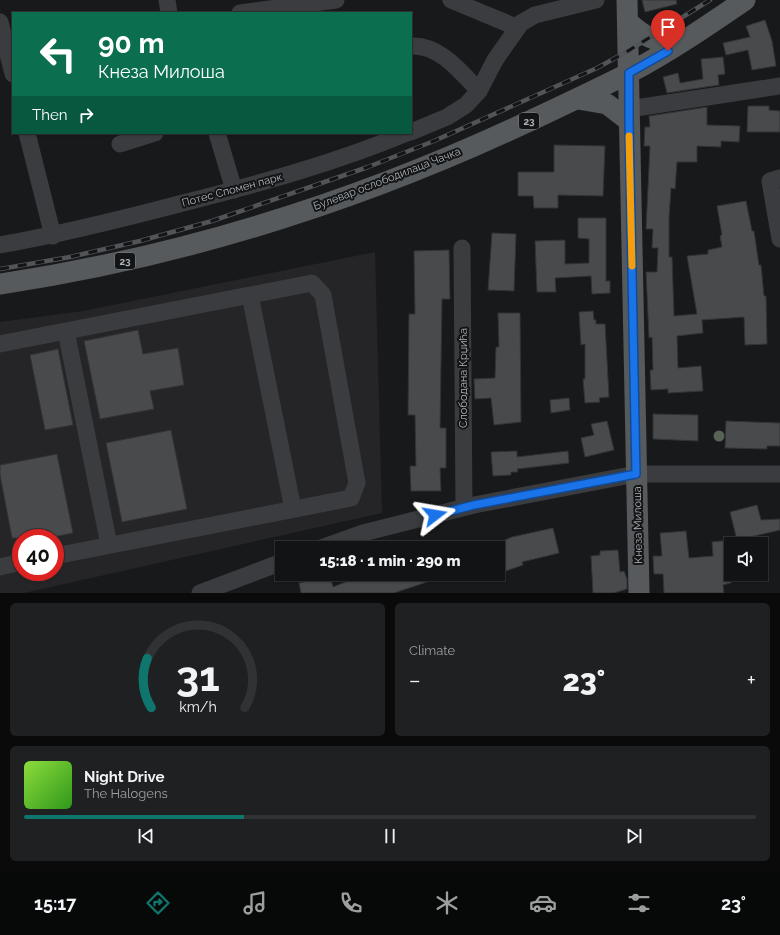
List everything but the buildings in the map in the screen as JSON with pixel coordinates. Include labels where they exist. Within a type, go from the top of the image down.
[{"type":"main road","name":"Кнеза Милоша","points":[[627,0],[639,593]]},
{"type":"main road","name":"Булевар ослободилаца Чачка","points":[[0,284],[93,267],[168,250],[292,214],[415,171],[578,99],[629,73],[686,39],[745,0]]},
{"type":"main road","points":[[628,22],[646,37],[657,41],[686,39]]},
{"type":"main road","points":[[578,99],[607,104],[629,115]]},
{"type":"street","points":[[167,0],[170,12]]},
{"type":"street","points":[[247,12],[336,0]]},
{"type":"street","points":[[451,0],[516,27]]},
{"type":"street","points":[[412,132],[454,113],[466,105],[479,91],[495,60],[516,27],[535,15],[596,0]]},
{"type":"street","points":[[0,22],[12,70]]},
{"type":"street","points":[[412,46],[426,48],[439,53],[479,91]]},
{"type":"street","points":[[629,115],[780,86]]},
{"type":"street","points":[[28,134],[53,236]]},
{"type":"street","points":[[120,144],[152,134]]},
{"type":"street","points":[[217,134],[234,190]]},
{"type":"street","name":"Потес Спомен парк","points":[[0,245],[53,236],[234,190],[279,177],[405,134]]},
{"type":"street","points":[[780,178],[770,181],[780,239]]},
{"type":"street","name":"Слободана Крџића","points":[[462,248],[464,507]]},
{"type":"street","points":[[0,344],[312,283],[323,295],[357,483],[351,498],[64,554]]},
{"type":"street","points":[[250,295],[293,509]]},
{"type":"street","points":[[66,331],[109,545]]},
{"type":"street","points":[[340,541],[362,533],[464,507],[636,474],[780,474]]},
{"type":"street","points":[[0,567],[12,564]]},
{"type":"street","points":[[200,593],[275,565]]},
{"type":"shaded area","points":[[375,252],[382,513],[24,593],[0,593],[0,322],[83,311]]},
{"type":"railway","points":[[0,269],[70,257],[140,241],[212,221],[368,167],[434,141],[597,68],[628,51],[710,0]]},
{"type":"slow traffic","points":[[629,136],[632,266]]},
{"type":"route","points":[[435,515],[474,505],[636,474],[629,73],[668,51]]}]
